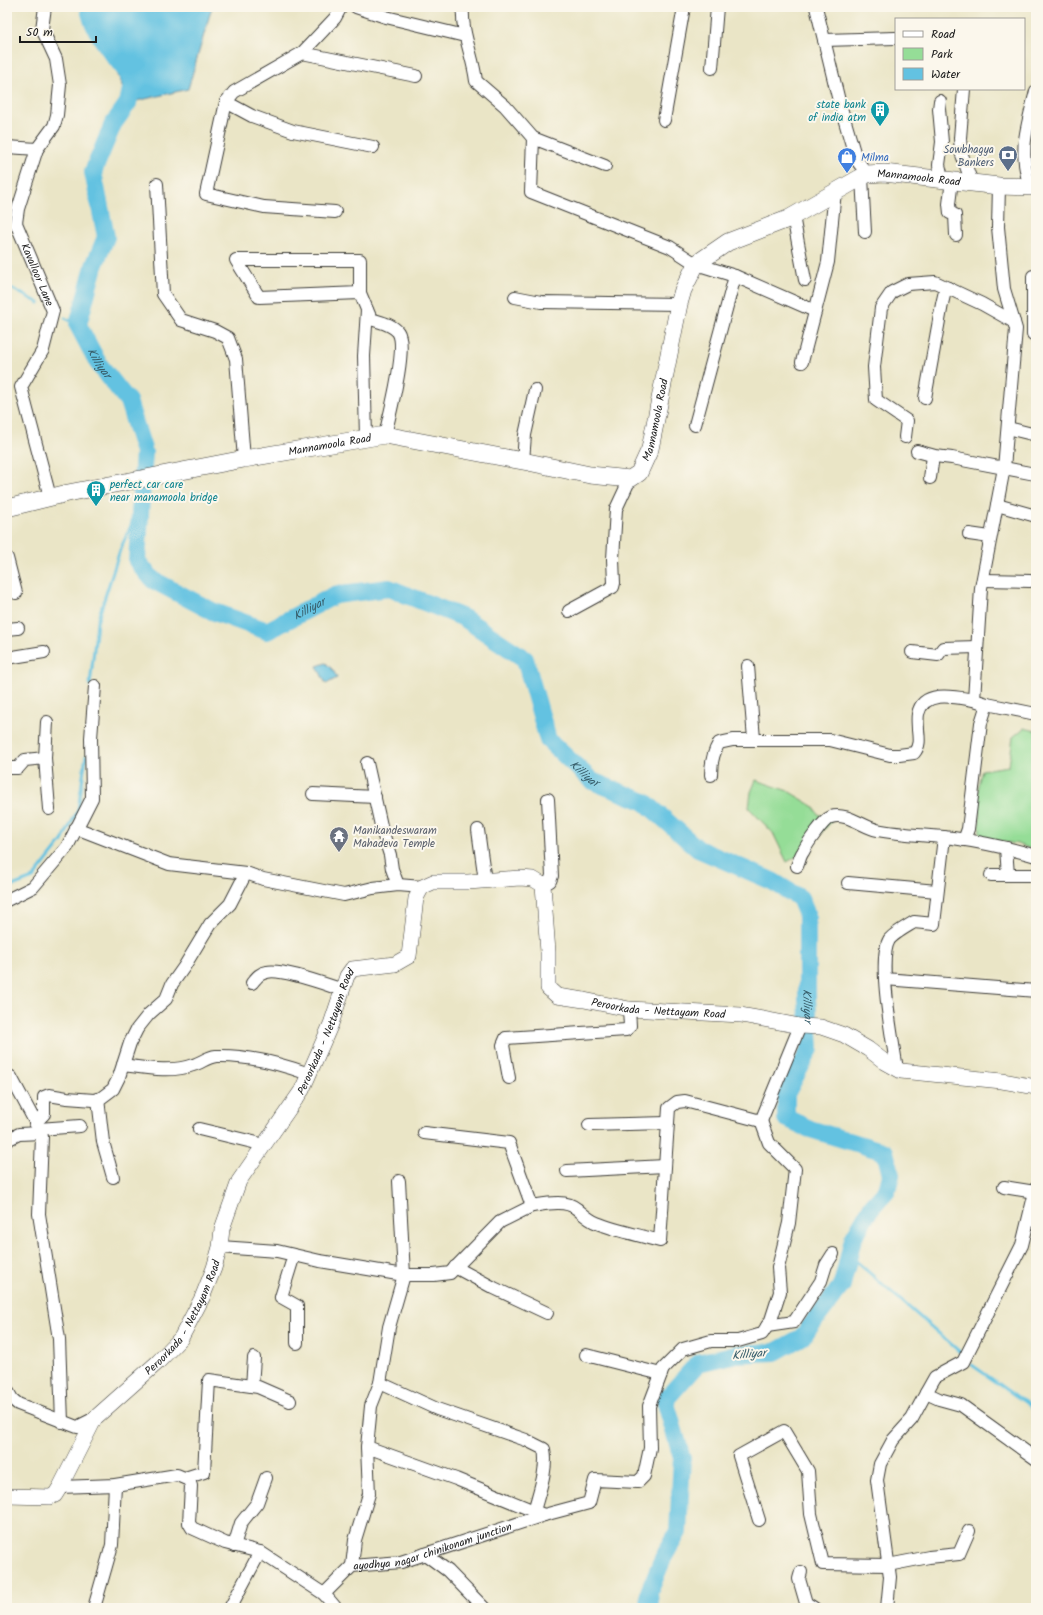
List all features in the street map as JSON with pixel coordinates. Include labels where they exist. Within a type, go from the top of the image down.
[{"type":"main road","name":"Mannamoola Road","points":[[7,508],[50,496],[244,459],[385,435],[590,475],[630,479],[639,473],[650,449],[679,304],[683,290],[696,264],[728,242],[793,216],[864,175],[884,173],[998,186],[1033,187]]},
{"type":"street","name":"Kavalloor Lane","points":[[45,7],[42,29],[56,60],[60,85],[57,115],[54,126],[37,149],[18,209],[16,223],[53,311],[43,350],[22,387],[50,496]]},
{"type":"street","points":[[335,212],[264,207],[206,194],[226,102],[234,92],[302,53],[335,18],[341,7]]},
{"type":"street","points":[[356,7],[386,17],[465,36]]},
{"type":"street","points":[[463,7],[462,20],[475,70],[476,81],[505,106],[533,138],[605,166]]},
{"type":"street","points":[[664,120],[684,7]]},
{"type":"street","points":[[712,68],[717,7]]},
{"type":"street","points":[[816,7],[856,159],[864,175],[865,232]]},
{"type":"street","points":[[824,40],[895,38]]},
{"type":"street","points":[[302,53],[416,76]]},
{"type":"street","points":[[964,90],[960,138],[961,152],[972,183]]},
{"type":"street","points":[[1033,187],[1025,173],[1023,142],[1036,91]]},
{"type":"street","points":[[940,101],[939,109],[942,142],[939,165],[942,177],[950,180],[949,204],[950,213],[955,215],[956,235]]},
{"type":"street","points":[[226,102],[252,116],[293,131],[373,147]]},
{"type":"street","points":[[533,138],[532,192],[670,247],[696,264],[735,276],[815,311]]},
{"type":"street","points":[[7,147],[37,149]]},
{"type":"street","points":[[157,184],[163,294],[181,320],[215,330],[228,338],[236,359],[244,459]]},
{"type":"street","points":[[998,186],[998,228],[1004,289],[1018,331],[1034,334],[1033,276],[1036,276]]},
{"type":"street","points":[[802,362],[828,262],[836,191]]},
{"type":"street","points":[[793,216],[805,280]]},
{"type":"street","points":[[360,293],[259,297],[236,260],[360,260],[360,293],[371,319],[393,327],[399,334],[400,340],[401,351],[385,435]]},
{"type":"street","points":[[695,425],[735,276]]},
{"type":"street","points":[[905,437],[907,421],[876,400],[874,367],[880,308],[892,292],[908,284],[935,282],[982,304],[1015,325]]},
{"type":"street","points":[[925,398],[942,304],[945,291],[948,288]]},
{"type":"street","points":[[515,297],[541,302],[679,304]]},
{"type":"street","points":[[366,438],[364,356],[367,310]]},
{"type":"street","points":[[974,700],[983,580],[1004,468],[1015,325]]},
{"type":"street","points":[[522,461],[525,435],[534,390]]},
{"type":"street","points":[[1008,428],[1036,436]]},
{"type":"street","points":[[917,451],[933,456],[1035,474]]},
{"type":"street","points":[[930,478],[933,456]]},
{"type":"street","points":[[569,611],[613,587],[616,509],[630,479]]},
{"type":"street","points":[[997,505],[1036,516]]},
{"type":"street","points":[[969,534],[990,537]]},
{"type":"street","points":[[7,558],[16,593]]},
{"type":"street","points":[[983,580],[1030,581]]},
{"type":"street","points":[[912,652],[938,655],[943,648],[977,647]]},
{"type":"street","points":[[7,658],[44,652]]},
{"type":"street","points":[[748,666],[754,739]]},
{"type":"street","points":[[7,900],[33,887],[67,847],[92,798],[91,738],[95,686]]},
{"type":"street","points":[[711,775],[713,752],[719,742],[733,740],[830,740],[890,755],[899,756],[914,753],[918,747],[918,714],[923,704],[928,699],[946,696],[974,700],[986,704],[1036,714]]},
{"type":"street","points":[[964,840],[968,829],[981,723],[986,704]]},
{"type":"street","points":[[47,722],[45,758],[49,809]]},
{"type":"street","points":[[7,768],[18,768],[25,760],[45,758]]},
{"type":"street","points":[[367,763],[382,830],[390,855],[392,869],[398,885]]},
{"type":"street","points":[[312,794],[375,797]]},
{"type":"street","points":[[76,828],[169,864],[246,873],[263,879],[344,895],[373,888],[398,885],[422,887],[433,882],[485,881],[520,878],[533,879],[543,886],[547,884],[552,876],[548,799]]},
{"type":"street","points":[[797,866],[802,853],[822,825],[831,817],[843,817],[875,830],[904,835],[944,837],[964,840],[1006,848],[1036,856]]},
{"type":"street","points":[[478,830],[485,881]]},
{"type":"street","points":[[897,1069],[885,979],[884,953],[889,939],[914,922],[934,924],[944,837]]},
{"type":"street","points":[[1006,848],[1008,876]]},
{"type":"street","points":[[38,1128],[44,1114],[44,1097],[49,1095],[67,1098],[98,1099],[114,1089],[130,1043],[137,1029],[166,999],[172,984],[210,924],[230,904],[246,873]]},
{"type":"street","points":[[990,875],[1036,875]]},
{"type":"street","points":[[848,883],[937,891]]},
{"type":"street","name":"Peroorkada - Nettayam Road","points":[[543,886],[548,952],[548,988],[556,996],[628,1009],[741,1014],[800,1026],[821,1027],[844,1035],[901,1071],[1002,1081],[1036,1087]]},
{"type":"street","name":"Peroorkada - Nettayam Road","points":[[60,1487],[95,1418],[158,1362],[181,1338],[214,1268],[220,1247],[222,1229],[239,1181],[302,1090],[330,1024],[347,976],[352,969],[395,964],[409,956],[416,898],[422,887]]},
{"type":"street","points":[[252,983],[259,975],[268,971],[293,976],[343,990]]},
{"type":"street","points":[[885,979],[1036,991]]},
{"type":"street","points":[[509,1078],[503,1045],[506,1038],[626,1030],[630,1028],[628,1009]]},
{"type":"street","points":[[586,1355],[661,1374],[663,1369],[683,1349],[711,1341],[738,1341],[762,1334],[771,1320],[780,1292],[778,1268],[789,1223],[795,1169],[769,1143],[761,1121],[800,1026]]},
{"type":"street","points":[[123,1065],[154,1069],[177,1068],[195,1065],[200,1061],[215,1056],[253,1060],[284,1066],[309,1074]]},
{"type":"street","points":[[7,1075],[11,1077],[38,1128],[43,1145],[39,1214],[59,1339],[62,1422]]},
{"type":"street","points":[[98,1099],[103,1142],[113,1177]]},
{"type":"street","points":[[220,1247],[278,1251],[320,1261],[404,1275],[434,1275],[450,1273],[500,1222],[532,1206],[559,1203],[576,1208],[595,1223],[660,1241],[669,1108],[677,1102],[685,1101],[761,1121]]},
{"type":"street","points":[[589,1125],[667,1123]]},
{"type":"street","points":[[7,1140],[19,1134],[38,1128],[80,1126]]},
{"type":"street","points":[[199,1129],[265,1145]]},
{"type":"street","points":[[424,1133],[509,1143],[532,1206]]},
{"type":"street","points":[[567,1171],[665,1166]]},
{"type":"street","points":[[352,1566],[355,1540],[369,1494],[367,1447],[371,1406],[380,1383],[389,1327],[404,1275],[399,1181]]},
{"type":"street","points":[[887,1608],[890,1577],[877,1480],[880,1464],[893,1440],[912,1419],[935,1377],[962,1362],[1022,1245],[1030,1233],[1036,1190],[1004,1187]]},
{"type":"street","points":[[766,1326],[794,1322],[821,1281],[826,1265],[833,1254]]},
{"type":"street","points":[[294,1255],[281,1297],[297,1306],[297,1343]]},
{"type":"street","points":[[455,1267],[494,1288],[547,1313]]},
{"type":"street","points":[[252,1386],[254,1358]]},
{"type":"street","name":"ayodhya nagar chinikonam junction","points":[[324,1594],[352,1566],[401,1562],[539,1513],[589,1502],[595,1480],[638,1482],[644,1476],[650,1448],[649,1406],[661,1374]]},
{"type":"street","points":[[185,1478],[204,1472],[209,1380],[258,1387],[290,1401]]},
{"type":"street","points":[[367,1447],[456,1479],[539,1513],[546,1457],[544,1450],[526,1440],[437,1409],[380,1383]]},
{"type":"street","points":[[7,1390],[12,1399],[18,1404],[77,1428],[82,1428],[81,1426],[95,1418]]},
{"type":"street","points":[[926,1393],[939,1399],[961,1405],[1036,1459]]},
{"type":"street","points":[[759,1520],[739,1456],[784,1431],[808,1471],[811,1514],[823,1564],[888,1565],[929,1557],[959,1554],[969,1531]]},
{"type":"street","points":[[7,1496],[50,1497],[55,1495],[60,1487],[115,1485],[177,1475],[189,1480],[191,1486],[189,1523],[192,1528],[224,1543],[260,1552],[324,1594],[333,1607]]},
{"type":"street","points":[[234,1546],[241,1523],[256,1502],[266,1478]]},
{"type":"street","points":[[94,1608],[112,1544],[115,1485]]},
{"type":"street","points":[[230,1608],[260,1552]]},
{"type":"street","points":[[425,1554],[448,1571],[484,1608]]},
{"type":"street","points":[[801,1572],[799,1579],[806,1603],[814,1608]]},
{"type":"green space","points":[[1024,728],[1036,731],[1036,851],[1018,844],[980,839],[978,785],[982,770],[1009,766],[1013,737]]},
{"type":"green space","points":[[756,780],[788,791],[813,806],[818,814],[833,820],[804,852],[787,862],[773,833],[749,808],[751,792]]},
{"type":"water","points":[[94,7],[212,7],[188,89],[128,103]]},
{"type":"water","points":[[326,663],[333,670],[337,678],[326,684],[317,666]]},
{"type":"waterway","name":"Killiyar","points":[[89,7],[91,16],[100,36],[133,80],[128,103],[113,124],[93,172],[106,237],[94,266],[78,325],[98,363],[128,401],[144,452],[137,561],[153,580],[212,611],[267,631],[335,595],[389,588],[464,618],[525,659],[548,740],[592,781],[645,802],[698,849],[772,881],[800,898],[807,915],[807,998],[810,1049],[786,1094],[786,1118],[810,1129],[885,1152],[891,1175],[887,1190],[870,1209],[853,1239],[842,1285],[802,1337],[775,1352],[737,1354],[698,1363],[665,1400],[682,1458],[678,1532],[663,1558],[649,1592],[650,1608]]},
{"type":"waterway","points":[[7,286],[39,303]]},
{"type":"waterway","points":[[65,318],[78,325]]},
{"type":"waterway","points":[[90,685],[97,622],[120,550],[140,505]]},
{"type":"waterway","points":[[7,888],[33,878],[62,841],[78,810],[86,756]]},
{"type":"waterway","points":[[849,1255],[960,1352]]},
{"type":"waterway","points":[[972,1365],[1036,1410]]},
{"type":"place","name":"state bank of india atm","points":[[880,127]]},
{"type":"place","name":"Sowbhagya Bankers","points":[[1008,172]]},
{"type":"place","name":"Milma","points":[[847,174]]},
{"type":"place","name":"perfect car care near manamoola bridge","points":[[96,507]]},
{"type":"place","name":"Manikandeswaram Mahadeva Temple","points":[[339,853]]}]
